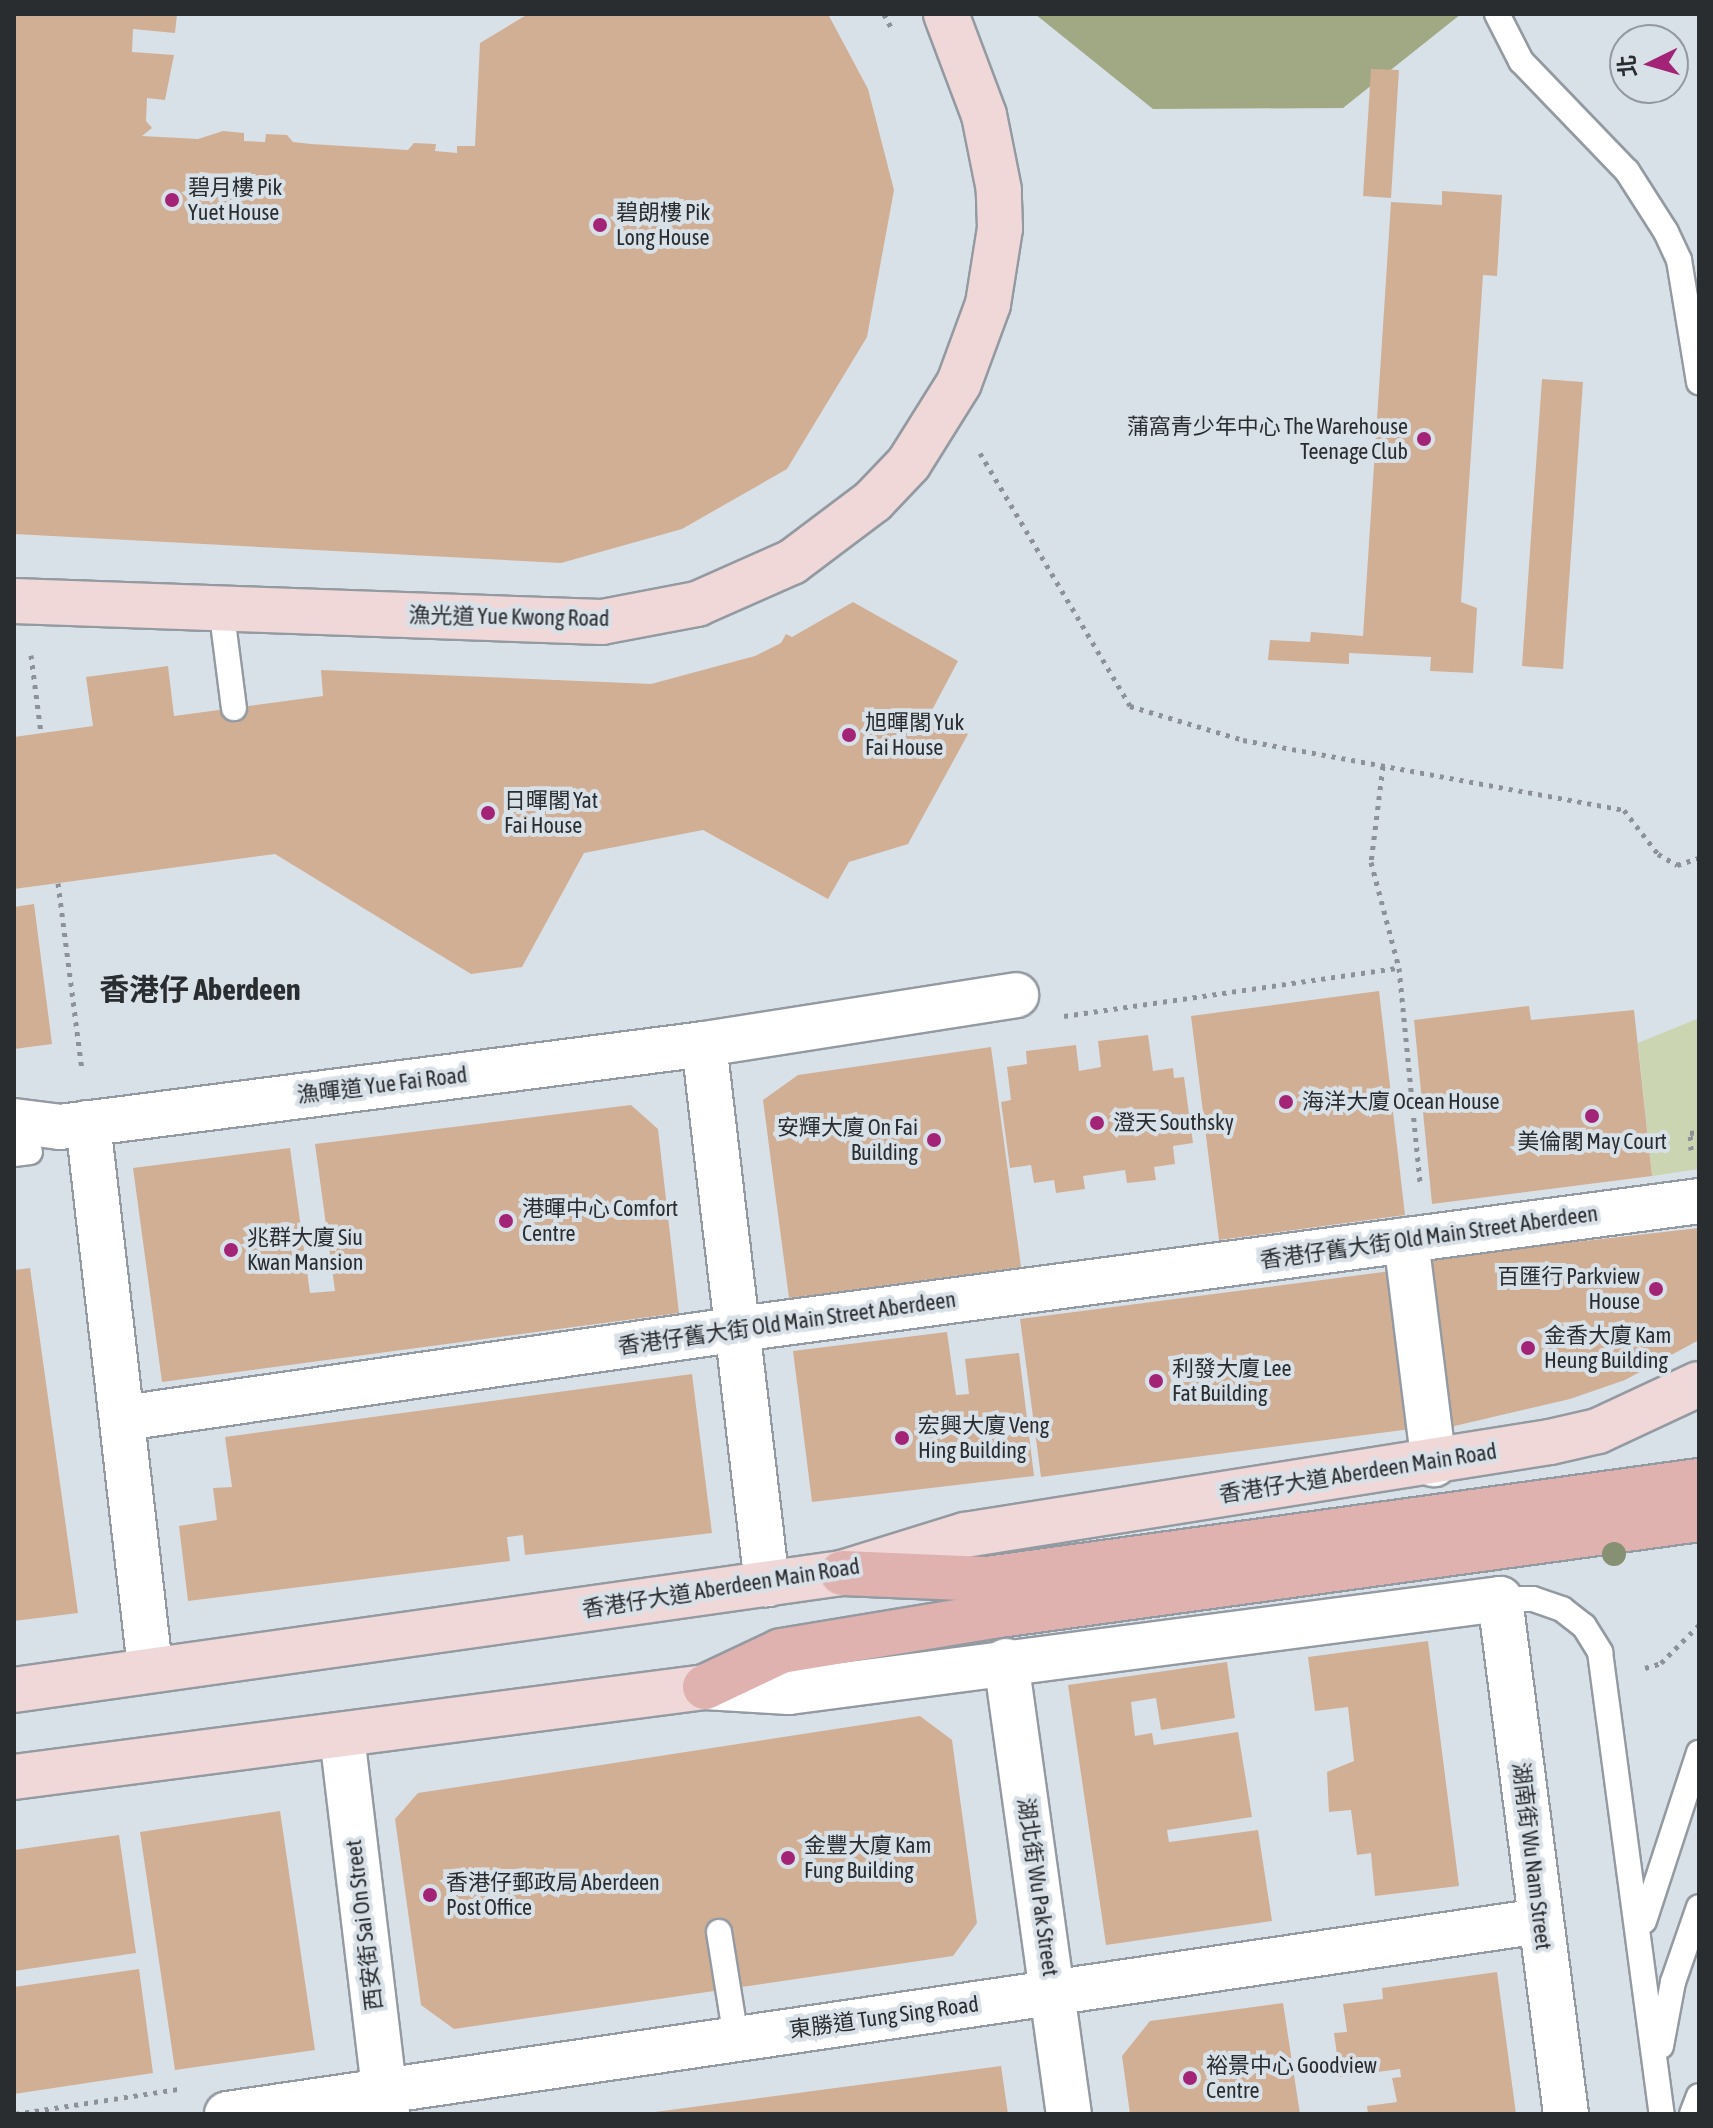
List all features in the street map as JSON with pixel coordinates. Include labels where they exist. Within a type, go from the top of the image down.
[{"type":"main road","name":"漁光道 Yue Kwong Road","points":[[14,601],[602,622],[697,604],[792,562],[836,532],[900,472],[940,419],[975,348],[994,280],[1000,228],[994,157],[966,58],[946,14]]},
{"type":"main road","name":"香港仔大道 Aberdeen Main Road","points":[[14,1690],[150,1667],[842,1573],[965,1535],[1434,1464],[1598,1431],[1699,1384]]},
{"type":"main road","points":[[14,1777],[705,1687],[781,1651],[1640,1507],[1699,1481]]},
{"type":"main road","points":[[842,1573],[987,1579],[1640,1507],[1699,1519]]},
{"type":"street","name":"漁暉道 Yue Fai Road","points":[[37,1136],[704,1044],[1032,1006]]},
{"type":"street","points":[[704,1044],[767,1584]]},
{"type":"street","points":[[37,1136],[124,1418],[150,1667]]},
{"type":"street","name":"香港仔舊大街 Old Main Street Aberdeen","points":[[124,1418],[739,1329],[1699,1201]]},
{"type":"street","points":[[1406,1240],[1434,1464]]},
{"type":"street","points":[[705,1687],[789,1692],[1006,1661],[1500,1599]]},
{"type":"street","name":"湖南街 Wu Nam Street","points":[[1500,1599],[1566,2114]]},
{"type":"street","name":"湖北街 Wu Pak Street","points":[[1006,1661],[1069,2114]]},
{"type":"street","name":"西安街 Sai On Street","points":[[342,1736],[385,2103]]},
{"type":"street","name":"東勝道 Tung Sing Road","points":[[227,2114],[385,2103],[736,2038],[1540,1921]]},
{"type":"lane","points":[[1497,14],[1521,61],[1627,171],[1666,232],[1679,260],[1699,382]]},
{"type":"lane","points":[[221,607],[234,708]]},
{"type":"lane","points":[[1500,1599],[1533,1599],[1562,1609],[1584,1626],[1600,1652],[1662,2114]]},
{"type":"lane","points":[[1641,1952],[1650,1890],[1699,1753]]},
{"type":"lane","points":[[1658,2081],[1673,1982],[1699,1907]]},
{"type":"lane","points":[[719,1932],[736,2038]]},
{"type":"lane","points":[[1692,2114],[1699,2096]]},
{"type":"path","points":[[884,14],[892,32]]},
{"type":"path","points":[[967,457],[975,445],[1130,706],[1243,740],[1624,810],[1658,854],[1677,865],[1699,858]]},
{"type":"path","points":[[30,652],[41,733]]},
{"type":"path","points":[[1383,766],[1371,862],[1399,968],[1421,1189]]},
{"type":"path","points":[[58,883],[83,1071]]},
{"type":"path","points":[[1032,1006],[1399,968]]},
{"type":"path","points":[[15,2114],[187,2087]]},
{"type":"green space","points":[[1035,14],[1461,14],[1343,108],[1153,109]]},
{"type":"green space","points":[[1699,1018],[1699,1169],[1652,1176],[1638,1043]]},
{"type":"building","points":[[14,14],[177,14],[175,33],[133,29],[132,52],[174,55],[165,100],[147,98],[146,121],[152,128],[142,136],[198,139],[223,131],[244,133],[244,141],[265,142],[266,134],[287,135],[293,142],[408,150],[414,143],[436,144],[435,151],[457,153],[457,146],[475,146],[480,43],[528,14],[828,14],[868,89],[894,190],[867,337],[787,469],[682,529],[561,563],[14,534]]},
{"type":"building","points":[[1371,69],[1399,70],[1391,198],[1363,196]]},
{"type":"building","name":"蒲窩青少年中心 The Warehouse Teenage Club","points":[[1442,191],[1502,195],[1497,276],[1483,275],[1461,602],[1477,608],[1473,673],[1430,671],[1431,657],[1349,653],[1349,664],[1268,660],[1270,640],[1310,642],[1311,632],[1363,636],[1391,202],[1442,205]]},
{"type":"building","points":[[1542,379],[1583,382],[1563,669],[1522,666]]},
{"type":"building","points":[[853,602],[958,661],[930,714],[968,734],[908,844],[849,862],[828,899],[703,830],[584,853],[522,967],[471,974],[275,854],[14,889],[14,737],[93,726],[86,677],[168,666],[174,716],[323,696],[321,670],[651,684],[755,656],[781,643],[786,634],[792,637]]},
{"type":"building","points":[[34,904],[52,1044],[14,1049],[14,907]]},
{"type":"building","points":[[1379,991],[1405,1215],[1219,1240],[1191,1016]]},
{"type":"building","points":[[1529,1006],[1531,1020],[1634,1010],[1652,1176],[1432,1204],[1414,1020]]},
{"type":"building","name":"澄天 Southsky","points":[[1148,1035],[1153,1071],[1173,1068],[1174,1078],[1184,1077],[1193,1143],[1173,1146],[1175,1164],[1154,1167],[1156,1180],[1127,1183],[1125,1170],[1083,1176],[1085,1189],[1056,1193],[1054,1180],[1034,1183],[1031,1165],[1010,1168],[1001,1102],[1011,1100],[1007,1067],[1027,1064],[1026,1051],[1076,1045],[1079,1071],[1101,1067],[1098,1041]]},
{"type":"building","points":[[991,1047],[1021,1267],[789,1298],[763,1100],[798,1075]]},
{"type":"building","points":[[631,1105],[658,1129],[679,1313],[162,1382],[133,1168],[290,1148],[310,1293],[335,1291],[315,1144]]},
{"type":"building","points":[[1699,1228],[1699,1340],[1625,1380],[1570,1399],[1446,1428],[1423,1259]]},
{"type":"building","points":[[30,1268],[78,1613],[14,1621],[14,1270]]},
{"type":"building","points":[[1391,1271],[1411,1429],[1041,1477],[1020,1319]]},
{"type":"building","name":"宏興大廈 Veng Hing Building","points":[[947,1332],[956,1395],[969,1394],[965,1359],[1019,1353],[1034,1476],[812,1502],[793,1351]]},
{"type":"building","points":[[692,1374],[712,1533],[525,1555],[523,1535],[507,1537],[510,1561],[188,1601],[179,1526],[217,1520],[213,1488],[232,1487],[225,1437]]},
{"type":"building","points":[[1428,1641],[1459,1886],[1375,1896],[1371,1853],[1357,1855],[1351,1810],[1329,1812],[1327,1772],[1354,1761],[1348,1707],[1315,1711],[1308,1657]]},
{"type":"building","points":[[1227,1662],[1235,1718],[1161,1730],[1156,1698],[1131,1702],[1135,1736],[1152,1733],[1154,1745],[1238,1732],[1252,1817],[1167,1830],[1169,1842],[1258,1830],[1272,1921],[1106,1945],[1068,1685]]},
{"type":"building","points":[[920,1716],[952,1740],[977,1923],[953,1956],[454,2029],[421,2005],[395,1819],[418,1793]]},
{"type":"building","points":[[280,1811],[315,2050],[175,2070],[140,1832]]},
{"type":"building","points":[[119,1835],[136,1953],[14,1971],[14,1850]]},
{"type":"building","points":[[139,1969],[153,2073],[14,2094],[14,1987]]},
{"type":"building","points":[[1497,1972],[1516,2114],[1368,2114],[1367,2106],[1397,2102],[1392,2078],[1401,2077],[1400,2069],[1340,2077],[1334,2033],[1347,2032],[1343,2004],[1383,1999],[1382,1988]]},
{"type":"building","name":"裕景中心 Goodview Centre","points":[[1283,2003],[1300,2114],[1130,2114],[1122,2056],[1150,2021]]},
{"type":"building","points":[[1001,2066],[1008,2114],[655,2114],[655,2112]]},
{"type":"place","name":"碧月樓 Pik Yuet House","points":[[172,200]]},
{"type":"place","name":"碧朗樓 Pik Long House","points":[[600,225]]},
{"type":"place","name":"蒲窩青少年中心 The Warehouse Teenage Club","points":[[1424,439]]},
{"type":"place","name":"旭暉閣 Yuk Fai House","points":[[849,735]]},
{"type":"place","name":"日暉閣 Yat Fai House","points":[[488,813]]},
{"type":"place","name":"海洋大廈 Ocean House","points":[[1286,1102]]},
{"type":"place","name":"美倫閣 May Court","points":[[1592,1116]]},
{"type":"place","name":"澄天 Southsky","points":[[1097,1123]]},
{"type":"place","name":"安輝大廈 On Fai Building","points":[[934,1140]]},
{"type":"place","name":"港暉中心 Comfort Centre","points":[[506,1221]]},
{"type":"place","name":"兆群大廈 Siu Kwan Mansion","points":[[231,1250]]},
{"type":"place","name":"百匯行 Parkview House","points":[[1656,1289]]},
{"type":"place","name":"金香大廈 Kam Heung Building","points":[[1528,1348]]},
{"type":"place","name":"利發大廈 Lee Fat Building","points":[[1156,1381]]},
{"type":"place","name":"宏興大廈 Veng Hing Building","points":[[902,1438]]},
{"type":"place","name":"金豐大廈 Kam Fung Building","points":[[788,1858]]},
{"type":"place","name":"香港仔郵政局 Aberdeen Post Office","points":[[430,1895]]},
{"type":"place","name":"裕景中心 Goodview Centre","points":[[1190,2078]]},
{"type":"district","name":"香港仔 Aberdeen","points":[[200,989]]}]
